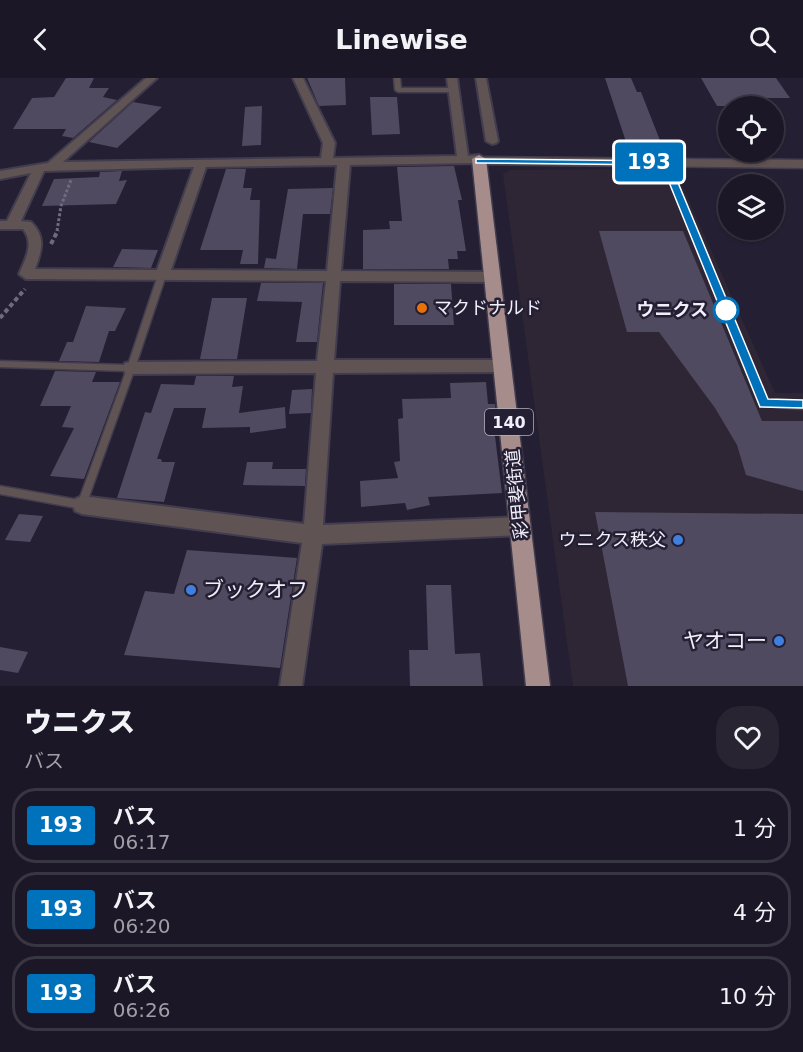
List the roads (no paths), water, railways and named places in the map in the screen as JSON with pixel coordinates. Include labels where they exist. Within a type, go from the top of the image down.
[{"type":"highway","name":"彩甲斐街道","points":[[474,159],[492,277],[538,686]]},
{"type":"street","points":[[6,225],[46,167],[152,78]]},
{"type":"street","points":[[298,78],[329,143],[327,160]]},
{"type":"street","points":[[481,78],[492,141]]},
{"type":"street","points":[[453,84],[474,159]]},
{"type":"street","points":[[0,175],[46,167],[327,160],[474,159],[803,164]]},
{"type":"street","points":[[291,686],[313,535],[325,366],[344,160]]},
{"type":"street","points":[[162,275],[202,162]]},
{"type":"street","points":[[6,225],[26,225],[34,232],[37,244],[26,274],[335,274],[492,277]]},
{"type":"street","points":[[132,368],[502,366]]},
{"type":"street","points":[[82,505],[313,535],[520,526]]},
{"type":"lane","points":[[398,78],[398,90],[453,84]]},
{"type":"lane","points":[[666,163],[764,404],[803,405]]},
{"type":"lane","points":[[0,490],[82,505],[132,368],[162,275]]},
{"type":"lane","points":[[0,364],[132,368]]},
{"type":"place","name":"マクドナルド","points":[[422,308]]},
{"type":"place","name":"ウニクス","points":[[726,310]]},
{"type":"place","name":"ウニクス秩父","points":[[678,540]]},
{"type":"place","name":"ブックオフ","points":[[191,590]]},
{"type":"place","name":"ヤオコー","points":[[779,641]]}]
